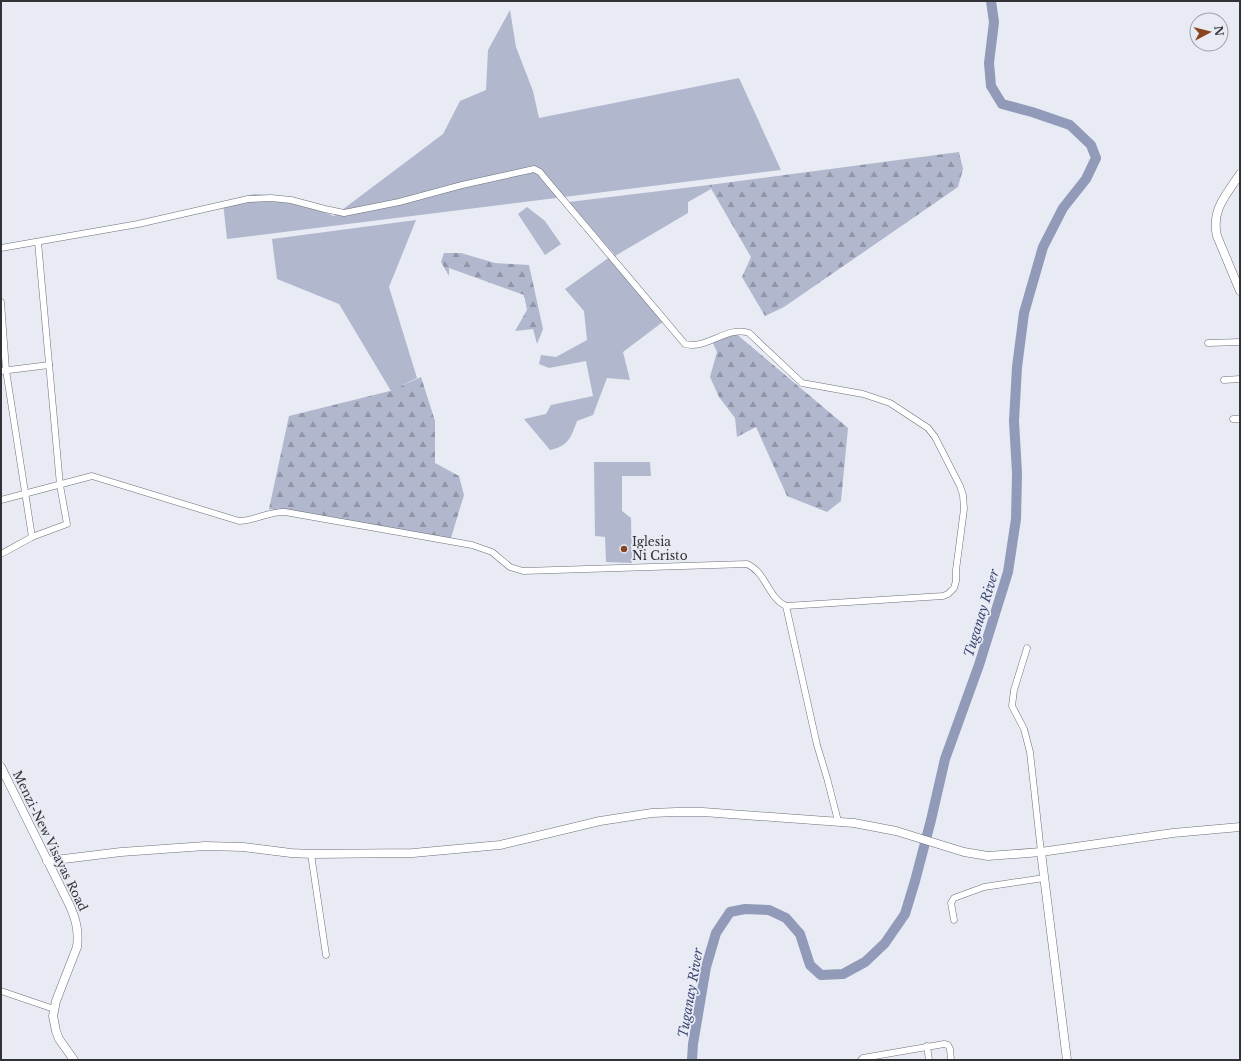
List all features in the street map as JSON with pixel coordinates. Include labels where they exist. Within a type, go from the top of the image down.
[{"type":"street","points":[[1,248],[138,224],[248,199],[271,198],[291,200],[325,209],[344,212],[399,202],[530,169],[537,170],[544,176],[685,344],[696,344],[738,332],[749,333],[802,383],[863,394],[890,403],[928,428],[935,437],[960,486],[964,509],[956,570],[956,581],[954,588],[948,594],[943,596],[786,606],[778,602],[760,573],[753,566],[747,564],[523,571],[510,567],[492,552],[472,545],[285,512],[274,512],[254,519],[239,521],[92,476],[1,500]]},
{"type":"street","points":[[1240,174],[1222,201],[1215,219],[1217,236],[1240,291]]},
{"type":"street","points":[[1,554],[32,537],[67,524],[60,485],[38,242]]},
{"type":"street","points":[[1,302],[4,370],[32,537]]},
{"type":"street","points":[[1208,343],[1240,342]]},
{"type":"street","points":[[4,370],[49,365]]},
{"type":"street","points":[[1224,380],[1240,379]]},
{"type":"street","points":[[1233,419],[1240,419]]},
{"type":"street","points":[[786,606],[817,745],[838,821]]},
{"type":"street","points":[[1027,648],[1014,690],[1012,706],[1027,739],[1067,1060]]},
{"type":"street","name":"Menzi-New Visayas Road","points":[[1,768],[74,915],[78,929],[77,947],[54,1009],[53,1016],[56,1031],[65,1048],[74,1060]]},
{"type":"street","points":[[47,861],[121,852],[206,846],[243,847],[278,852],[311,854],[413,853],[500,845],[600,822],[652,813],[703,812],[838,821],[883,828],[951,848],[988,856],[1041,852],[1173,833],[1240,827]]},
{"type":"street","points":[[311,854],[326,955]]},
{"type":"street","points":[[954,920],[951,903],[954,898],[984,887],[1044,878]]},
{"type":"street","points":[[1,991],[54,1009]]},
{"type":"street","points":[[861,1060],[863,1058],[944,1044],[948,1045],[951,1060]]},
{"type":"street","points":[[927,1046],[929,1060]]},
{"type":"green space","points":[[510,10],[516,47],[533,91],[539,118],[739,78],[781,170],[227,239],[223,202],[255,194],[281,196],[334,216],[443,134],[460,101],[486,90],[488,50]]},
{"type":"green space","points":[[959,152],[963,169],[958,187],[784,307],[765,316],[742,277],[751,257],[709,185]]},
{"type":"green space","points":[[709,185],[711,189],[688,202],[688,213],[615,256],[664,321],[623,352],[630,380],[607,378],[593,415],[577,421],[568,440],[561,446],[550,450],[524,419],[546,414],[551,405],[593,396],[586,361],[549,368],[539,364],[541,355],[556,357],[587,340],[584,311],[565,289],[614,254],[569,202]]},
{"type":"green space","points":[[527,207],[545,221],[561,244],[545,255],[518,214]]},
{"type":"green space","points":[[416,220],[389,287],[417,378],[391,391],[339,304],[277,279],[272,239]]},
{"type":"green space","points":[[444,253],[461,253],[495,263],[529,265],[543,329],[537,344],[533,329],[515,331],[527,310],[524,295],[449,268],[449,276],[441,262]]},
{"type":"green space","points":[[734,332],[848,428],[841,501],[827,512],[787,496],[756,427],[737,437],[735,418],[719,397],[710,377],[717,352],[713,343]]},
{"type":"green space","points":[[421,377],[435,421],[435,463],[459,476],[464,495],[451,538],[269,509],[289,416],[390,391]]},
{"type":"green space","points":[[594,462],[650,462],[651,476],[622,476],[622,511],[631,518],[632,563],[606,562],[605,537],[595,536]]},
{"type":"waterway","name":"Tuganay River","points":[[692,1060],[693,1044],[706,967],[716,933],[730,912],[745,909],[769,910],[786,918],[800,934],[810,965],[821,975],[843,974],[865,962],[885,943],[905,914],[931,820],[945,759],[979,665],[1008,572],[1016,519],[1017,473],[1014,421],[1017,367],[1024,313],[1043,247],[1063,208],[1086,179],[1096,158],[1091,145],[1070,125],[1032,112],[1002,104],[991,86],[989,63],[994,22],[991,1]]},
{"type":"place","name":"Iglesia Ni Cristo","points":[[624,549]]}]
